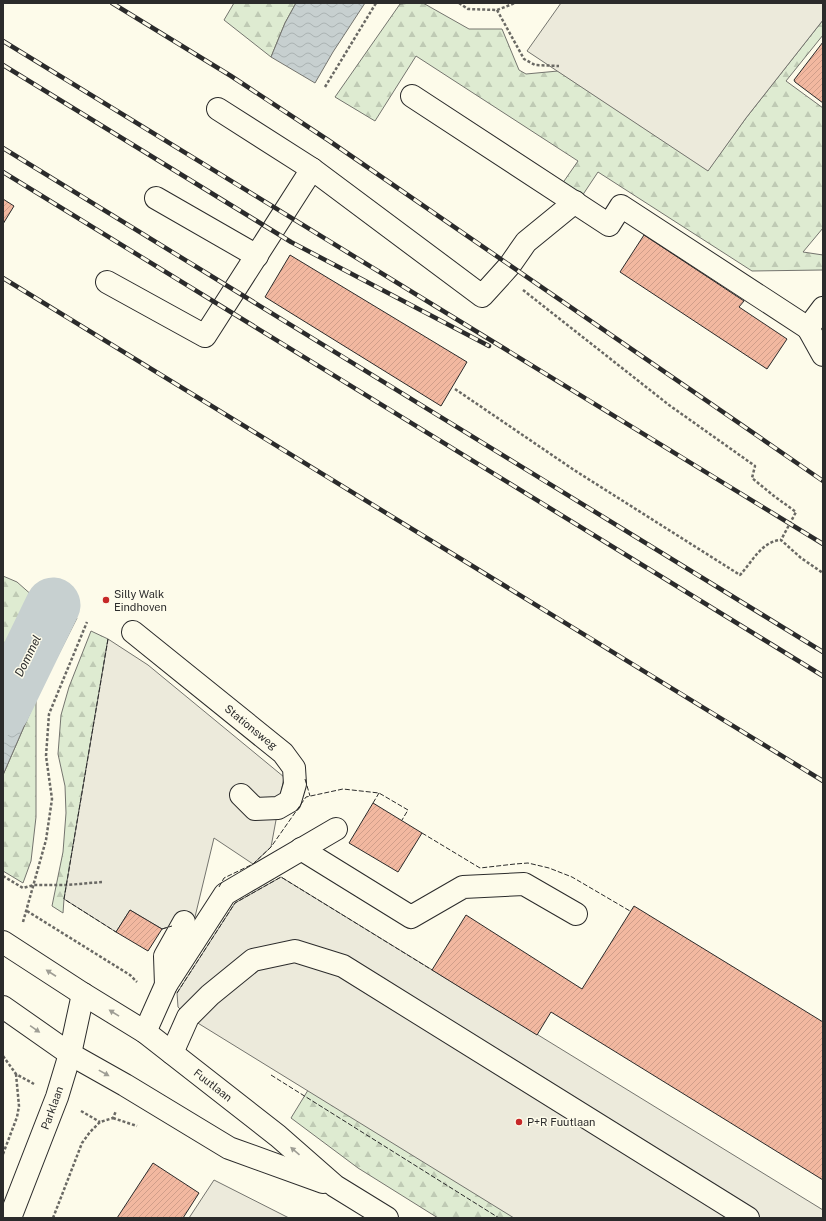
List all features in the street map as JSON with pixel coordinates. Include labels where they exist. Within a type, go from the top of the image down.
[{"type":"street","points":[[412,96],[609,225],[621,206],[808,328],[823,354]]},
{"type":"street","points":[[218,109],[312,169],[482,296],[510,265],[526,242],[575,202]]},
{"type":"street","points":[[107,282],[205,336],[312,169]]},
{"type":"street","points":[[156,198],[257,256]]},
{"type":"street","points":[[808,328],[823,308]]},
{"type":"street","name":"Stationsweg","points":[[133,632],[283,753],[294,768],[295,784],[290,801],[278,808],[255,809],[241,795]]},
{"type":"street","points":[[145,1032],[166,985],[225,894],[336,829]]},
{"type":"street","points":[[301,849],[410,917],[463,887],[524,884],[576,914]]},
{"type":"street","points":[[166,985],[165,956],[184,922]]},
{"type":"street","points":[[3,942],[83,994]]},
{"type":"street","points":[[172,1053],[188,1017],[210,995],[253,960],[295,951],[343,966],[748,1218]]},
{"type":"street","name":"Fuutlaan","points":[[83,994],[145,1032],[278,1136],[335,1186],[387,1218]]},
{"type":"street","name":"Parklaan","points":[[10,1218],[57,1097],[70,1054],[83,994]]},
{"type":"street","points":[[3,1007],[70,1054]]},
{"type":"street","name":"Fuutlaan","points":[[70,1054],[125,1084],[229,1148],[335,1186]]},
{"type":"path","points":[[325,87],[376,3]]},
{"type":"path","points":[[459,3],[468,9],[497,10],[515,3]]},
{"type":"path","points":[[497,10],[524,59],[535,65],[559,66]]},
{"type":"path","points":[[517,285],[669,405],[755,466],[752,478],[796,512],[781,540]]},
{"type":"path","points":[[455,389],[574,470],[740,575],[763,548],[774,541],[781,540],[823,573]]},
{"type":"path","points":[[27,911],[46,840],[52,799],[46,756],[49,714],[87,622]]},
{"type":"path","points":[[3,876],[23,888],[34,885],[67,886],[102,882]]},
{"type":"path","points":[[3,1056],[16,1074],[19,1106],[17,1117],[3,1154]]},
{"type":"path","points":[[53,1218],[82,1143],[100,1122]]},
{"type":"green space","points":[[234,3],[296,3],[285,23],[271,57],[224,20]]},
{"type":"green space","points":[[423,3],[469,29],[502,29],[519,70],[526,74],[558,71],[708,170],[746,118],[823,20],[823,35],[786,81],[823,108],[823,228],[803,252],[823,255],[823,270],[752,271],[598,172],[582,196],[562,184],[578,161],[416,56],[375,121],[335,97],[400,4]]},
{"type":"green space","points":[[3,576],[17,582],[34,597],[3,659]]},
{"type":"green space","points":[[91,631],[108,639],[64,899],[63,913],[52,906],[63,852],[66,813],[65,786],[58,754],[61,715],[69,687]]},
{"type":"green space","points":[[36,699],[36,817],[31,861],[23,883],[3,871],[3,775]]},
{"type":"green space","points":[[313,1082],[528,1218],[438,1218],[358,1168],[291,1118]]},
{"type":"shaded area","points":[[561,3],[823,3],[823,20],[746,118],[708,171],[527,51]]},
{"type":"shaded area","points":[[108,639],[148,665],[284,777],[271,847],[253,864],[214,838],[194,921],[184,922],[162,929],[130,910],[116,932],[64,899]]},
{"type":"shaded area","name":"P+R Fuutlaan","points":[[281,877],[823,1210],[823,1218],[514,1218],[188,1017],[178,1007],[177,993],[235,903]]},
{"type":"shaded area","points":[[214,1180],[289,1218],[189,1218]]},
{"type":"water","points":[[296,3],[365,3],[315,83],[271,57],[285,23]]},
{"type":"water","points":[[34,597],[77,618],[36,699],[3,775],[3,659]]},
{"type":"building","points":[[823,42],[823,103],[794,80]]},
{"type":"building","points":[[3,199],[14,206],[3,224]]},
{"type":"building","points":[[644,235],[744,301],[739,307],[787,339],[767,369],[620,272]]},
{"type":"building","points":[[290,255],[467,362],[441,406],[265,297]]},
{"type":"building","points":[[373,803],[422,833],[398,872],[349,843]]},
{"type":"building","points":[[634,906],[823,1022],[823,1180],[551,1012],[537,1035],[432,970],[466,915],[582,989]]},
{"type":"building","points":[[130,910],[162,929],[148,951],[116,932]]},
{"type":"building","points":[[153,1163],[199,1193],[183,1218],[117,1218]]},
{"type":"waterway","name":"Dommel","points":[[3,708],[53,605]]},
{"type":"railway","points":[[112,3],[231,76],[328,140],[823,481]]},
{"type":"railway","points":[[3,41],[823,544]]},
{"type":"railway","points":[[3,65],[291,242],[489,346]]},
{"type":"railway","points":[[3,148],[823,652]]},
{"type":"railway","points":[[3,172],[823,676]]},
{"type":"railway","points":[[3,278],[823,781]]},
{"type":"fence","points":[[108,639],[64,899],[116,932]]},
{"type":"fence","points":[[305,779],[310,796]]},
{"type":"fence","points":[[219,887],[224,878],[253,864],[271,847],[306,797],[343,789],[379,793],[408,810],[402,820]]},
{"type":"fence","points":[[373,803],[379,793]]},
{"type":"fence","points":[[422,833],[480,868],[528,863],[549,868],[572,877],[630,911]]},
{"type":"fence","points":[[177,993],[235,903],[281,877],[432,970]]},
{"type":"fence","points":[[162,929],[172,926]]},
{"type":"fence","points":[[271,1075],[499,1218]]},
{"type":"place","name":"Silly Walk Eindhoven","points":[[106,600]]},
{"type":"place","name":"P+R Fuutlaan","points":[[519,1122]]}]
